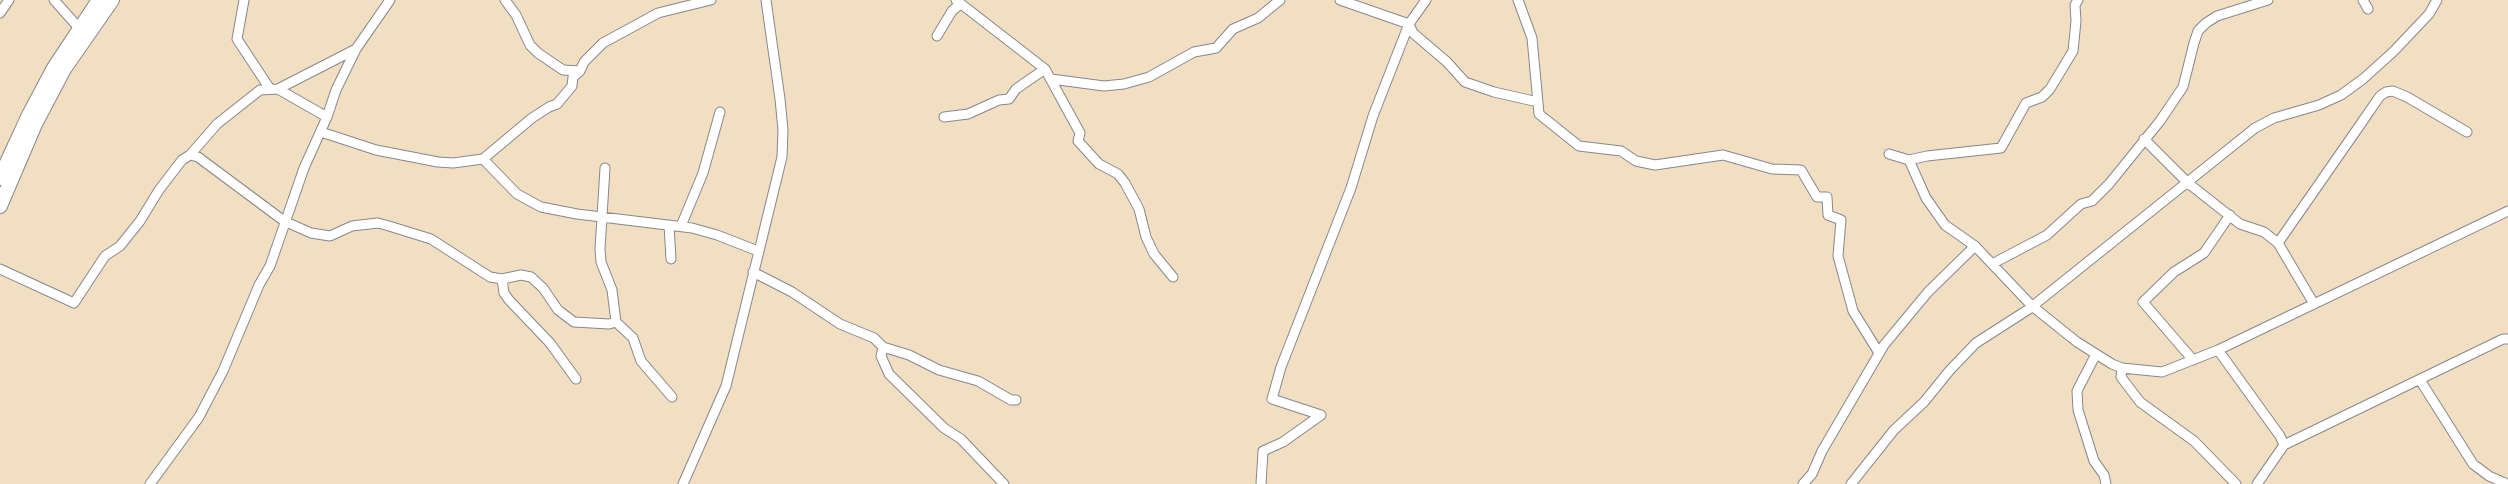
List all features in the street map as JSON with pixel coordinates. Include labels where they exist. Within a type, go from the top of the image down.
[{"type":"street","points":[[0,13],[9,0]]},
{"type":"street","points":[[54,0],[79,27]]},
{"type":"street","points":[[0,178],[28,115],[79,27],[99,0]]},
{"type":"street","points":[[0,206],[35,124],[64,69],[112,0]]},
{"type":"street","points":[[244,0],[237,39],[274,89],[327,117]]},
{"type":"street","points":[[150,484],[199,417],[223,371],[259,285],[273,258],[284,221],[336,90],[356,49],[390,0]]},
{"type":"street","points":[[505,0],[516,15],[530,45],[538,53],[563,70],[580,71]]},
{"type":"street","points":[[321,132],[376,150],[438,162],[453,163],[483,159],[525,123],[557,104],[572,86],[573,77],[580,71],[584,62],[603,43],[658,13],[711,0]]},
{"type":"street","points":[[683,484],[726,386],[782,157],[783,130],[766,0]]},
{"type":"street","points":[[1051,79],[1104,86],[1124,84],[1149,77],[1194,52],[1216,48],[1233,29],[1258,18],[1280,0]]},
{"type":"street","points":[[1340,0],[1410,24]]},
{"type":"street","points":[[1261,484],[1263,451],[1282,442],[1322,415],[1272,399],[1281,367],[1351,188],[1373,116],[1410,24],[1426,0]]},
{"type":"street","points":[[1518,0],[1532,38],[1539,114],[1578,146],[1588,149],[1610,148],[1621,151],[1636,161],[1655,165],[1724,155],[1773,169],[1801,170],[1817,197],[1827,197],[1828,214],[1841,220],[1838,256],[1853,311],[1879,354]]},
{"type":"street","points":[[1889,154],[1909,160],[2001,148],[2026,103],[2042,97],[2050,89],[2073,51],[2075,5],[2078,0]]},
{"type":"street","points":[[1992,264],[2047,235],[2081,204],[2092,201],[2109,184],[2160,121],[2183,87],[2194,42],[2198,31],[2206,23],[2217,16],[2268,0]]},
{"type":"street","points":[[1851,484],[1894,430],[1924,402],[1976,343],[2032,306],[2255,128],[2274,118],[2319,105],[2341,95],[2363,79],[2394,51],[2438,0]]},
{"type":"street","points":[[937,36],[958,2],[1045,69],[1080,133],[1078,141],[1099,164],[1118,174],[1125,183],[1139,209],[1146,237],[1154,254],[1173,277]]},
{"type":"street","points":[[1410,24],[1413,33],[1447,62],[1465,82],[1494,92],[1538,102]]},
{"type":"street","points":[[0,269],[74,303],[105,256],[120,246],[182,160],[190,155],[217,124],[260,90],[274,89],[356,49]]},
{"type":"street","points":[[944,117],[968,114],[999,100],[1009,99],[1016,89],[1045,69]]},
{"type":"street","points":[[2278,243],[2380,96],[2386,92],[2393,91],[2407,97],[2468,132]]},
{"type":"street","points":[[681,226],[703,173],[720,112]]},
{"type":"street","points":[[2144,139],[2188,183],[2240,224],[2264,232],[2278,243],[2314,304]]},
{"type":"street","points":[[190,155],[198,158],[284,221],[321,236],[330,236],[352,226],[378,223],[389,226],[431,239],[490,278],[502,279],[521,275],[531,277],[543,288],[558,309],[574,322],[609,324],[616,322]]},
{"type":"street","points":[[483,159],[517,194],[533,203],[601,217],[681,226],[717,235],[758,251]]},
{"type":"street","points":[[1909,160],[1935,212],[1945,225],[1975,246],[2032,306],[2077,342],[2122,368],[2162,372],[2218,350],[2508,211]]},
{"type":"street","points":[[605,168],[601,217],[601,262],[612,290],[616,322],[633,338],[641,362],[672,397]]},
{"type":"street","points":[[2193,360],[2143,302],[2175,272],[2204,253],[2230,215]]},
{"type":"street","points":[[669,225],[671,259]]},
{"type":"street","points":[[1803,484],[1812,474],[1822,451],[1891,336],[1928,292],[1975,246]]},
{"type":"street","points":[[753,272],[792,292],[840,324],[874,338],[883,347],[909,355],[939,370],[978,381],[1011,400],[1016,400]]},
{"type":"street","points":[[502,279],[504,293],[509,300],[550,343],[576,379]]},
{"type":"street","points":[[2258,484],[2284,445],[2508,339]]},
{"type":"street","points":[[883,347],[881,356],[889,374],[944,428],[962,439],[1004,484]]},
{"type":"street","points":[[2218,350],[2280,436],[2284,445]]},
{"type":"street","points":[[2096,354],[2077,391],[2078,410],[2094,461],[2104,475],[2106,484]]},
{"type":"street","points":[[2122,368],[2121,377],[2140,402],[2194,441],[2236,484]]},
{"type":"street","points":[[2420,380],[2473,464],[2489,476],[2507,484]]}]
